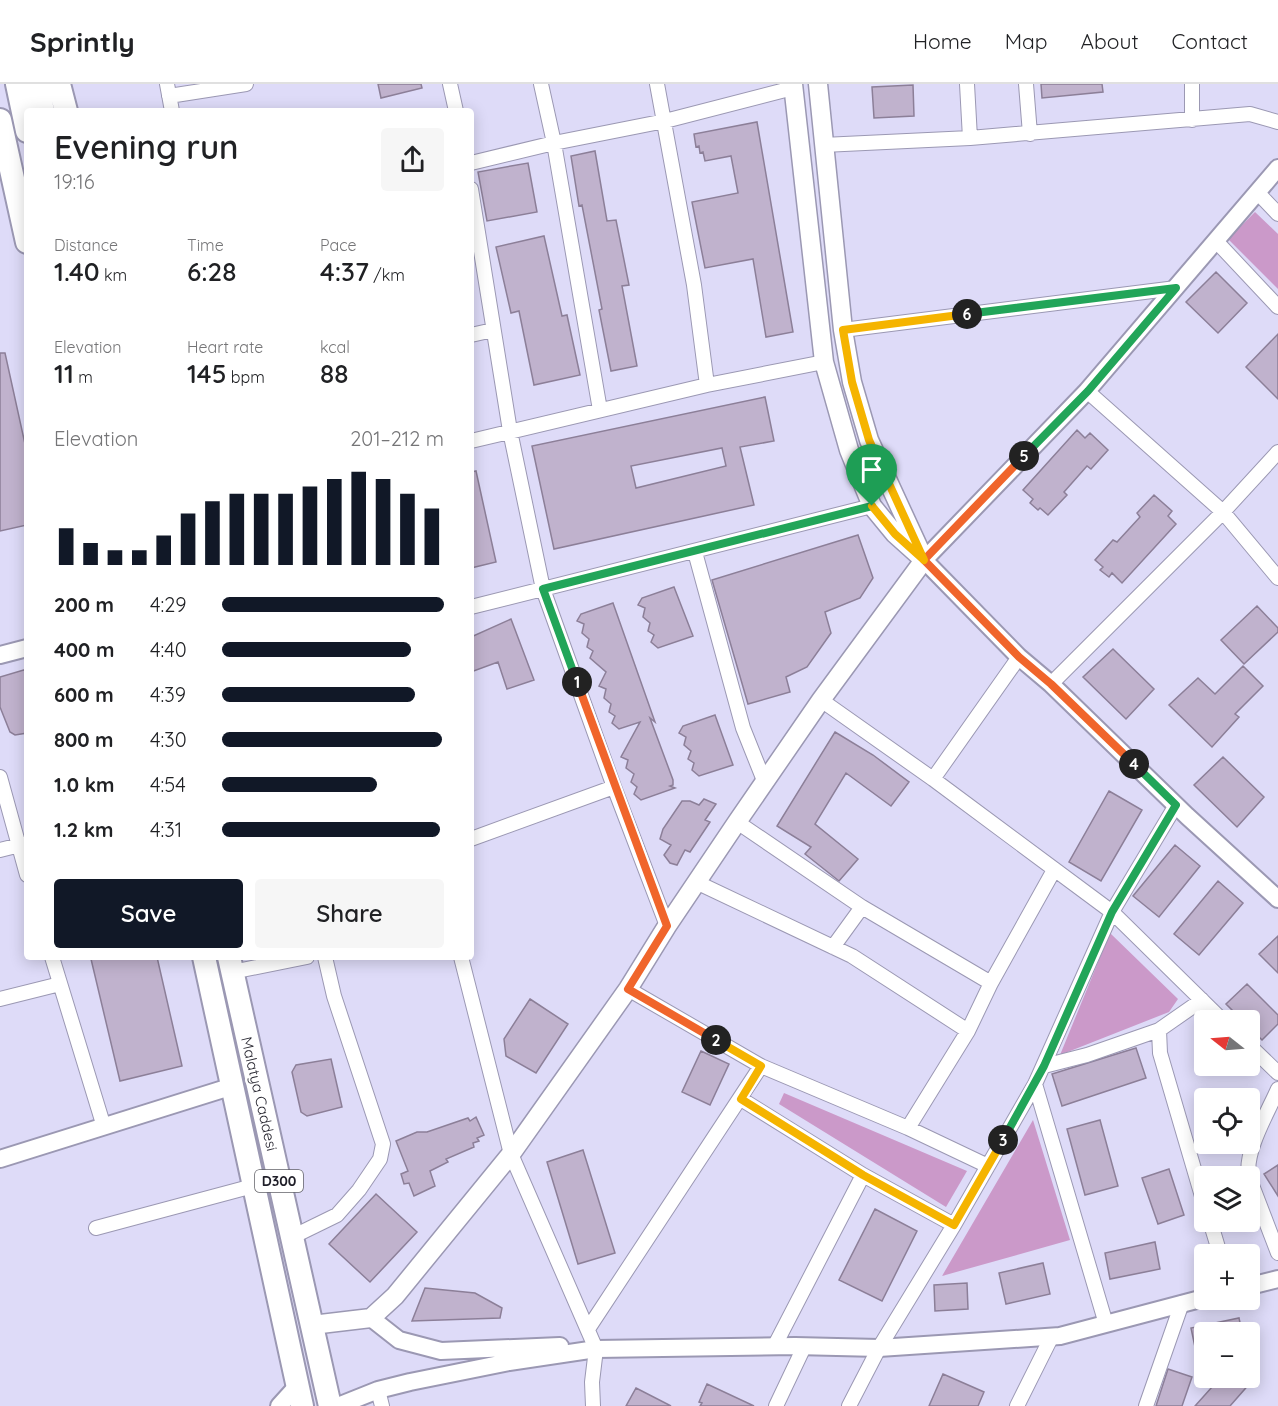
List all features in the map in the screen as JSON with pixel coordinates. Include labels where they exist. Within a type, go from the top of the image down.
[{"type":"highway","points":[[16,84],[24,118]]},
{"type":"highway","points":[[37,84],[42,108]]},
{"type":"highway","points":[[59,84],[65,108]]},
{"type":"highway","points":[[0,120],[24,228]]},
{"type":"highway","name":"Malatya Caddesi","points":[[205,960],[300,1395]]},
{"type":"highway","name":"Malatya Caddesi","points":[[230,964],[330,1406]]},
{"type":"main road","points":[[818,84],[843,330],[852,382],[869,440],[924,560]]},
{"type":"main road","points":[[793,86],[824,362],[849,450],[872,506],[895,534],[924,560]]},
{"type":"main road","points":[[312,1325],[370,1318],[396,1296],[511,1154],[628,989],[736,822],[821,700],[924,560]]},
{"type":"street","points":[[171,108],[168,90],[246,84]]},
{"type":"street","points":[[450,84],[455,108]]},
{"type":"street","points":[[541,84],[554,143],[600,410]]},
{"type":"street","points":[[657,84],[694,285],[707,385]]},
{"type":"street","points":[[967,84],[970,138]]},
{"type":"street","points":[[1026,84],[1030,134]]},
{"type":"street","points":[[1192,84],[1192,120]]},
{"type":"street","points":[[474,162],[554,143],[665,121],[793,86]]},
{"type":"street","points":[[823,145],[1030,134],[1250,114],[1278,122]]},
{"type":"street","points":[[1276,893],[1176,805],[1051,684],[1019,657],[924,560],[1088,391],[1278,168]]},
{"type":"street","points":[[1257,192],[1278,214]]},
{"type":"street","points":[[474,208],[510,430],[543,589],[667,926]]},
{"type":"street","points":[[1216,241],[1278,307]]},
{"type":"street","points":[[843,330],[1176,288]]},
{"type":"street","points":[[474,334],[493,330]]},
{"type":"street","points":[[474,440],[707,385],[824,362]]},
{"type":"street","points":[[1088,391],[1223,512],[1278,578]]},
{"type":"street","points":[[1051,684],[1223,512],[1278,452]]},
{"type":"street","points":[[474,606],[872,506]]},
{"type":"street","points":[[694,552],[743,728],[765,783]]},
{"type":"street","points":[[0,655],[24,649]]},
{"type":"street","points":[[933,779],[1019,657]]},
{"type":"street","points":[[821,700],[933,779],[1112,912],[1212,1010]]},
{"type":"street","points":[[0,777],[22,844],[0,850]]},
{"type":"street","points":[[474,838],[614,787]]},
{"type":"street","points":[[849,1406],[879,1348],[954,1225],[1035,1084],[1112,912],[1176,805]]},
{"type":"street","points":[[736,822],[862,907],[991,983]]},
{"type":"street","points":[[908,1128],[968,1031],[991,983],[1053,870]]},
{"type":"street","points":[[696,882],[852,956],[968,1031]]},
{"type":"street","points":[[833,947],[862,907]]},
{"type":"street","points":[[53,960],[104,1127]]},
{"type":"street","points":[[230,964],[274,960]]},
{"type":"street","points":[[292,1237],[337,1215],[359,1190],[380,1159],[383,1144],[334,996],[326,960]]},
{"type":"street","points":[[462,960],[511,1154],[596,1349],[592,1382],[593,1406]]},
{"type":"street","points":[[0,999],[60,984]]},
{"type":"street","points":[[628,989],[761,1066],[908,1128],[988,1166]]},
{"type":"street","points":[[1044,1066],[1088,1055],[1159,1030],[1202,1000]]},
{"type":"street","points":[[1159,1030],[1160,1053],[1196,1166]]},
{"type":"street","points":[[1260,1056],[1278,1073]]},
{"type":"street","points":[[588,1329],[761,1066]]},
{"type":"street","points":[[1035,1084],[1107,1324]]},
{"type":"street","points":[[0,1159],[233,1086]]},
{"type":"street","points":[[1248,1166],[1260,1129],[1278,1089]]},
{"type":"street","points":[[741,1099],[863,1175],[954,1225]]},
{"type":"street","points":[[774,1347],[863,1175]]},
{"type":"street","points":[[96,1228],[254,1186]]},
{"type":"street","points":[[1260,1210],[1278,1253]]},
{"type":"street","points":[[1260,1284],[1278,1279]]},
{"type":"street","points":[[370,1318],[399,1340],[441,1351],[558,1345],[596,1349],[879,1348],[1052,1336],[1194,1301]]},
{"type":"street","points":[[1146,1406],[1182,1304]]},
{"type":"street","points":[[1017,1406],[1052,1336]]},
{"type":"street","points":[[776,1406],[804,1347]]},
{"type":"street","points":[[338,1406],[380,1398],[410,1382],[509,1362],[596,1349]]},
{"type":"street","points":[[279,1406],[300,1395]]},
{"type":"shaded area","points":[[1255,212],[1278,234],[1278,289],[1228,239]]},
{"type":"shaded area","points":[[1110,933],[1178,999],[1169,1012],[1060,1055]]},
{"type":"shaded area","points":[[784,1093],[967,1171],[946,1207],[779,1104]]},
{"type":"shaded area","points":[[1033,1120],[1070,1240],[942,1276]]},
{"type":"building","points":[[378,84],[421,84],[422,88],[381,98]]},
{"type":"building","points":[[1041,84],[1102,84],[1103,92],[1042,98]]},
{"type":"building","points":[[913,85],[914,116],[874,118],[872,87]]},
{"type":"building","points":[[757,122],[793,332],[766,337],[753,259],[705,268],[692,202],[738,193],[731,156],[705,161],[703,152],[700,153],[699,146],[696,147],[694,134]]},
{"type":"building","points":[[595,151],[607,221],[616,220],[629,285],[622,286],[637,366],[611,371],[599,310],[602,309],[582,205],[579,206],[571,156]]},
{"type":"building","points":[[528,163],[537,212],[487,221],[478,172]]},
{"type":"building","points":[[544,236],[562,316],[567,315],[580,375],[534,385],[519,311],[511,313],[496,247]]},
{"type":"building","points":[[1216,272],[1247,303],[1218,333],[1186,302]]},
{"type":"building","points":[[1278,334],[1278,399],[1246,367]]},
{"type":"building","points":[[0,353],[5,353],[24,439],[24,526],[0,531]]},
{"type":"building","points":[[765,397],[774,441],[740,447],[754,505],[554,549],[532,446]],"holes":[[[722,448],[726,466],[636,488],[631,466]]]},
{"type":"building","points":[[1077,430],[1085,438],[1090,433],[1108,450],[1091,469],[1087,466],[1064,492],[1067,495],[1048,515],[1030,503],[1033,499],[1023,490]]},
{"type":"building","points":[[474,471],[476,471],[496,562],[474,567]]},
{"type":"building","points":[[1154,495],[1172,511],[1168,516],[1176,524],[1122,583],[1112,573],[1109,577],[1100,570],[1103,567],[1095,560],[1113,540],[1117,542],[1140,517],[1137,513]]},
{"type":"building","points":[[858,535],[873,578],[860,598],[825,612],[831,633],[807,667],[786,677],[790,692],[748,704],[712,580]]},
{"type":"building","points":[[674,587],[693,636],[658,648],[651,642],[654,635],[648,631],[650,623],[643,617],[645,608],[638,605],[642,598]]},
{"type":"building","points":[[613,603],[655,722],[650,718],[673,780],[673,785],[670,786],[675,788],[641,800],[634,794],[637,787],[631,782],[634,774],[626,768],[628,760],[621,757],[640,722],[619,729],[612,723],[615,716],[609,712],[611,704],[604,698],[606,689],[599,686],[606,672],[590,658],[593,651],[587,647],[589,639],[582,633],[584,624],[577,621],[581,614]]},
{"type":"building","points":[[1257,606],[1278,628],[1278,632],[1244,664],[1221,640]]},
{"type":"building","points":[[511,619],[534,680],[507,689],[498,662],[474,671],[474,636]]},
{"type":"building","points":[[1113,649],[1154,689],[1126,719],[1083,677]]},
{"type":"building","points":[[1243,666],[1263,686],[1235,714],[1239,717],[1212,747],[1169,705],[1198,678],[1215,694]]},
{"type":"building","points":[[24,670],[24,734],[15,735],[10,732],[0,707],[0,677]]},
{"type":"building","points":[[715,715],[733,765],[699,776],[692,770],[694,763],[688,759],[691,751],[684,745],[686,737],[679,733],[683,726]]},
{"type":"building","points":[[835,732],[873,755],[909,782],[891,806],[846,773],[815,824],[858,859],[839,881],[805,854],[811,847],[777,826]]},
{"type":"building","points":[[1223,757],[1264,797],[1237,827],[1194,785]]},
{"type":"building","points":[[1109,791],[1142,810],[1101,881],[1069,862]]},
{"type":"building","points":[[704,799],[716,804],[705,820],[710,822],[690,852],[685,850],[677,865],[670,863],[664,855],[671,845],[660,839],[663,829],[682,801],[690,801],[699,805]]},
{"type":"building","points":[[1175,845],[1200,866],[1159,917],[1133,896]]},
{"type":"building","points":[[1218,881],[1243,903],[1199,955],[1174,934]]},
{"type":"building","points":[[1278,936],[1278,973],[1259,954]]},
{"type":"building","points":[[91,960],[158,960],[182,1066],[120,1081]]},
{"type":"building","points":[[1247,984],[1278,1015],[1278,1024],[1262,1040],[1260,1038],[1260,1010],[1232,1010],[1226,1004]]},
{"type":"building","points":[[530,999],[568,1024],[536,1073],[506,1056],[504,1039]]},
{"type":"building","points":[[1136,1048],[1146,1078],[1062,1106],[1052,1074]]},
{"type":"building","points":[[701,1051],[729,1064],[710,1105],[682,1092]]},
{"type":"building","points":[[331,1059],[342,1107],[307,1116],[301,1112],[292,1072],[296,1065]]},
{"type":"building","points":[[476,1117],[484,1135],[477,1138],[479,1141],[473,1143],[474,1147],[446,1159],[448,1162],[430,1171],[435,1186],[414,1196],[409,1183],[404,1184],[401,1174],[408,1171],[396,1141],[417,1132],[427,1132],[468,1118],[470,1121]]},
{"type":"building","points":[[1100,1120],[1118,1186],[1085,1195],[1067,1129]]},
{"type":"building","points":[[583,1150],[615,1253],[578,1264],[547,1162]]},
{"type":"building","points":[[1278,1165],[1278,1196],[1264,1174]]},
{"type":"building","points":[[1169,1169],[1184,1215],[1158,1224],[1142,1178]]},
{"type":"building","points":[[376,1194],[417,1232],[370,1282],[329,1244]]},
{"type":"building","points":[[875,1209],[917,1231],[882,1301],[839,1280]]},
{"type":"building","points":[[1155,1242],[1160,1269],[1110,1279],[1105,1253]]},
{"type":"building","points":[[1043,1263],[1050,1294],[1006,1304],[999,1273]]},
{"type":"building","points":[[967,1283],[968,1309],[935,1311],[934,1285]]},
{"type":"building","points":[[425,1288],[475,1293],[502,1308],[500,1318],[412,1321]]},
{"type":"building","points":[[1239,1318],[1240,1322],[1220,1322]]},
{"type":"building","points":[[1168,1369],[1192,1377],[1182,1406],[1156,1406]]},
{"type":"building","points":[[943,1374],[984,1392],[978,1406],[929,1406]]},
{"type":"building","points":[[707,1384],[754,1406],[700,1406],[702,1403],[699,1402]]},
{"type":"building","points":[[636,1388],[671,1406],[626,1406]]},
{"type":"building","points":[[1211,1388],[1246,1388],[1230,1406],[1195,1406]]},
{"type":"route","points":[[872,506],[543,589],[667,926],[628,989],[761,1066],[741,1099],[863,1175],[954,1225],[1035,1084],[1112,912],[1176,805],[1051,684],[1019,657],[924,560],[1088,391],[1176,288],[843,330],[852,382],[869,440],[924,560],[895,534],[872,506]]}]
